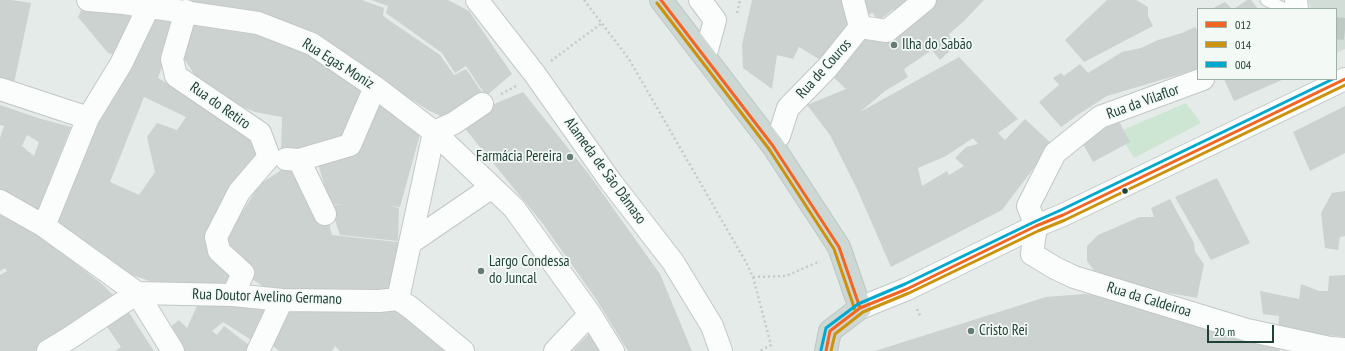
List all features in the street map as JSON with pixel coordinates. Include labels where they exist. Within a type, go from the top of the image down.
[{"type":"main road","points":[[661,0],[773,146],[839,247],[860,308],[830,330],[826,351]]},
{"type":"street","name":"Rua Egas Moniz","points":[[88,0],[186,11],[258,24],[312,44],[375,87],[434,132]]},
{"type":"street","name":"Alameda de São Dâmaso","points":[[477,0],[534,73],[612,182],[673,262],[712,326],[721,351]]},
{"type":"street","points":[[700,0],[715,20],[705,57]]},
{"type":"street","name":"Rua de Couros","points":[[778,136],[788,108],[828,67],[860,27],[853,0]]},
{"type":"street","points":[[860,27],[886,31],[925,0]]},
{"type":"street","points":[[44,226],[88,118],[121,64],[149,6]]},
{"type":"street","name":"Rua do Retiro","points":[[186,11],[172,59],[176,76],[260,133],[268,157]]},
{"type":"street","points":[[860,308],[907,289],[1345,79]]},
{"type":"street","name":"Rua da Vilaflor","points":[[1036,226],[1028,206],[1055,153],[1100,117],[1200,80]]},
{"type":"street","points":[[233,295],[243,273],[219,251],[216,237],[238,192],[268,157],[299,160],[350,145],[375,87]]},
{"type":"street","points":[[0,89],[88,118]]},
{"type":"street","points":[[434,132],[454,123],[482,104]]},
{"type":"street","points":[[434,132],[514,208],[590,314],[613,351]]},
{"type":"street","points":[[434,132],[398,300],[411,308],[463,351]]},
{"type":"street","points":[[299,160],[325,214]]},
{"type":"street","points":[[410,243],[492,187]]},
{"type":"street","points":[[0,201],[44,226],[137,293],[173,351]]},
{"type":"street","name":"Rua da Caldeiroa","points":[[1036,226],[1032,254],[1055,268],[1074,277],[1247,330],[1330,348],[1345,349]]},
{"type":"street","points":[[48,351],[137,293]]},
{"type":"street","name":"Rua Doutor Avelino Germano","points":[[137,293],[233,295],[282,300],[398,300]]},
{"type":"street","points":[[264,348],[282,300]]},
{"type":"street","points":[[556,351],[590,314]]},
{"type":"lane","points":[[1266,0],[1283,8]]},
{"type":"path","points":[[584,0],[629,59],[746,264],[753,278],[771,345],[760,351]]},
{"type":"path","points":[[736,17],[740,0]]},
{"type":"path","points":[[549,62],[602,23]]},
{"type":"path","points":[[753,278],[786,276],[824,259]]},
{"type":"path","points":[[916,305],[921,318]]},
{"type":"shaded area","points":[[1308,0],[1345,0],[1345,49],[1337,53],[1337,8],[1311,8]]},
{"type":"green space","points":[[1186,103],[1201,123],[1134,158],[1118,132]]},
{"type":"building","points":[[0,0],[31,3],[14,83],[0,78]]},
{"type":"building","points":[[154,0],[362,0],[384,8],[383,16],[440,55],[454,75],[466,69],[486,98],[445,118],[428,110],[383,82],[328,44]]},
{"type":"building","points":[[371,0],[448,0],[469,11],[512,74],[486,96],[466,66],[455,73],[442,53],[386,13],[388,6]]},
{"type":"building","points":[[752,0],[848,0],[855,26],[827,64],[799,47],[793,59],[777,55],[772,89],[743,68],[742,45]]},
{"type":"building","points":[[857,0],[918,0],[896,16],[894,9],[878,21],[873,13],[862,16]]},
{"type":"building","points":[[933,0],[984,0],[949,34],[953,48],[940,60],[932,50],[904,69],[908,77],[885,91],[860,112],[959,57],[1018,119],[998,133],[1005,140],[1025,119],[1052,144],[1002,210],[891,267],[857,189],[830,135],[807,105],[846,89],[829,73],[862,32]],"holes":[[[973,138],[978,144],[966,147],[955,158],[964,166],[949,175],[947,171],[922,186],[918,168],[946,156]]]},
{"type":"building","points":[[1107,0],[1136,0],[1148,7],[1148,16],[1153,26],[1084,62],[1065,40]]},
{"type":"building","points":[[1247,0],[1251,0],[1257,8],[1235,8]]},
{"type":"building","points":[[1225,2],[1231,8],[1214,8]]},
{"type":"building","points":[[84,4],[142,12],[121,57],[108,53],[78,17]]},
{"type":"building","points":[[151,10],[180,17],[158,78],[196,100],[254,142],[262,150],[235,184],[205,238],[214,242],[235,271],[225,293],[176,290],[123,272],[51,223],[106,98]],"holes":[[[144,97],[186,117],[177,130],[157,123],[147,137],[155,172],[139,195],[110,182]]]},
{"type":"building","points":[[194,18],[253,29],[307,53],[370,93],[345,142],[281,153],[282,117],[255,112],[237,105],[194,74],[181,54]]},
{"type":"building","points":[[1195,27],[1197,29],[1197,69],[1107,96],[1061,127],[1039,102],[1059,85],[1053,78],[1061,73],[1064,76],[1080,64],[1088,73],[1122,52],[1141,48],[1158,40],[1182,33]]},
{"type":"building","points":[[1224,80],[1282,80],[1234,101]]},
{"type":"building","points":[[377,92],[422,127],[400,207],[390,206],[399,208],[398,241],[340,235],[330,206],[343,204],[330,205],[317,160],[352,149]]},
{"type":"building","points":[[523,92],[588,173],[660,274],[692,351],[628,351],[596,299],[543,224],[462,125],[487,107]]},
{"type":"building","points":[[0,105],[71,127],[50,180],[57,183],[43,217],[0,191],[0,138],[4,126],[0,125]],"holes":[[[27,135],[39,142],[34,156],[22,146]]]},
{"type":"building","points":[[1345,106],[1345,153],[1310,171],[1293,132]]},
{"type":"building","points":[[1116,116],[1130,142],[1093,162],[1079,137]]},
{"type":"building","points":[[290,164],[328,220],[332,235],[398,242],[403,260],[391,296],[270,291],[246,275],[220,248],[259,185]]},
{"type":"building","points":[[1217,178],[1250,243],[1211,260],[1175,197]]},
{"type":"building","points":[[1345,191],[1345,236],[1340,237],[1338,250],[1325,248],[1321,213],[1332,193]]},
{"type":"building","points":[[1170,199],[1194,243],[1195,252],[1204,264],[1197,298],[1143,288],[1096,273],[1087,261],[1087,246],[1098,235],[1140,217],[1154,217],[1151,208]]},
{"type":"building","points":[[0,208],[54,246],[103,285],[120,302],[44,351],[0,351],[0,275],[7,271],[5,268],[0,271]]},
{"type":"building","points":[[1345,275],[1345,337],[1278,330],[1279,316],[1263,314],[1260,291],[1299,299],[1301,284],[1319,291],[1328,291],[1329,276]]},
{"type":"building","points":[[1085,294],[1135,302],[1279,344],[1280,351],[875,351],[1046,297]]},
{"type":"building","points":[[200,299],[258,307],[266,311],[256,343],[223,322],[212,331],[217,335],[224,326],[253,348],[252,351],[184,351],[169,328],[179,320],[187,328]]},
{"type":"building","points":[[284,304],[389,306],[413,319],[447,351],[340,351],[335,346],[332,351],[279,351],[268,342]]},
{"type":"building","points":[[125,306],[154,351],[115,351],[121,347],[103,321]]},
{"type":"building","points":[[591,332],[604,351],[572,351]]},
{"type":"tunnel","points":[[1337,28],[1345,29]]},
{"type":"transit line","name":"012","points":[[661,0],[773,146],[839,247],[860,308]]},
{"type":"transit line","name":"014","points":[[657,3],[769,149],[834,249],[855,310]]},
{"type":"transit line","name":"012","points":[[826,351],[830,331],[860,308],[907,289],[1345,79]]},
{"type":"transit line","name":"004","points":[[821,350],[826,328],[858,304],[905,284],[1331,80]]},
{"type":"transit line","name":"014","points":[[831,351],[835,334],[863,312],[909,293],[1038,231],[1065,220],[1345,85]]},
{"type":"place","name":"Ilha do Sabão","points":[[894,45]]},
{"type":"place","name":"Farmácia Pereira","points":[[570,157]]},
{"type":"place","name":"Largo Condessa do Juncal","points":[[481,271]]},
{"type":"place","name":"Cristo Rei","points":[[971,331]]}]
